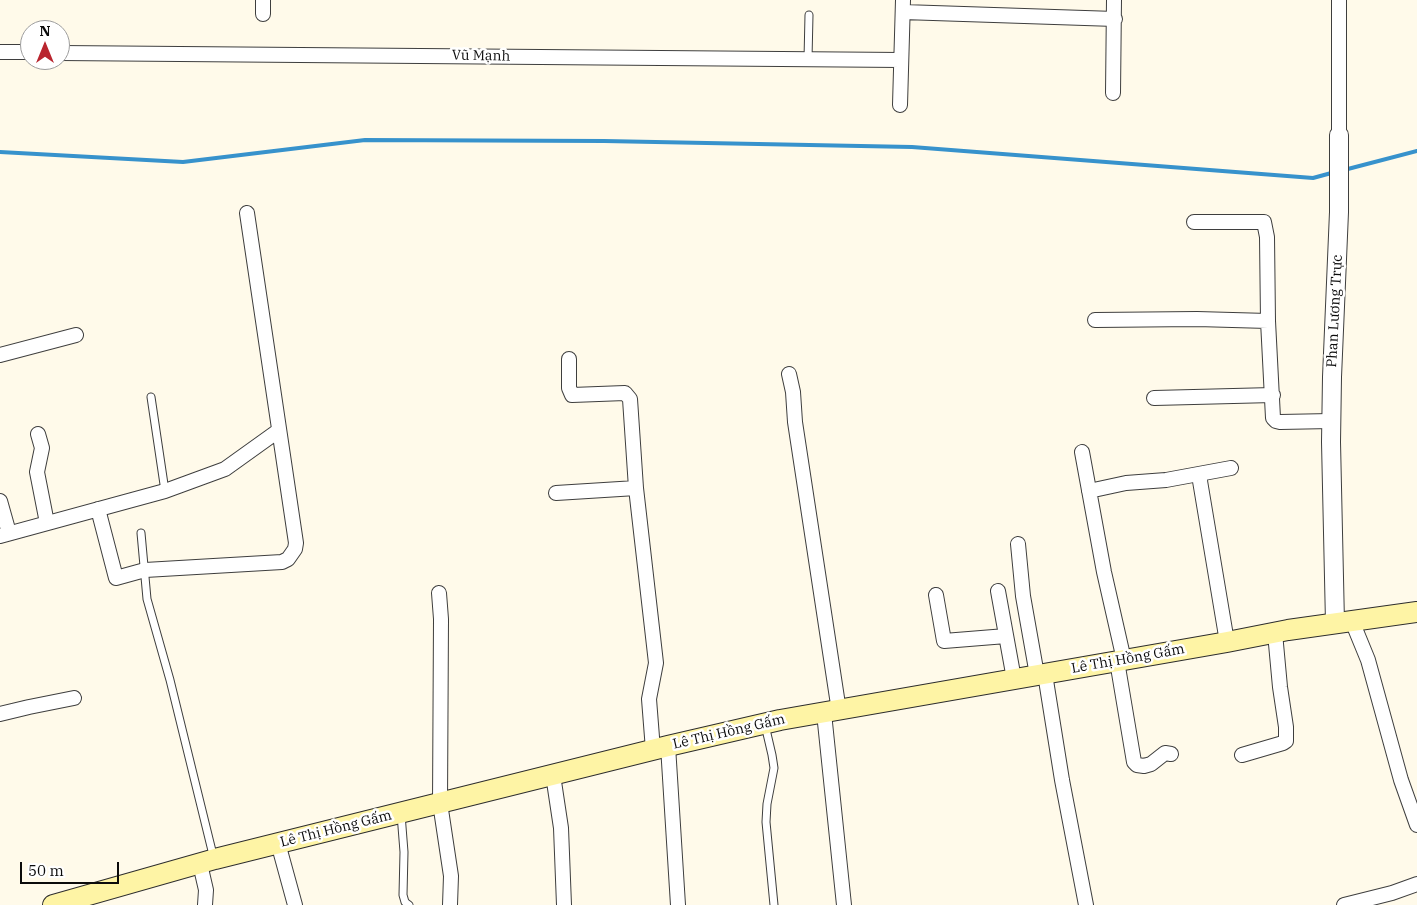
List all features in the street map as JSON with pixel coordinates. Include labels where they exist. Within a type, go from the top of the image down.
[{"type":"main road","name":"Lê Thị Hồng Gấm","points":[[53,905],[278,843],[765,723],[1275,632],[1417,612]]},
{"type":"street","points":[[263,0],[263,14]]},
{"type":"street","points":[[1113,93],[1114,0]]},
{"type":"street","name":"Phan Lương Trực","points":[[1340,0],[1339,212],[1331,421],[1344,622]]},
{"type":"street","points":[[900,105],[903,6],[1115,19]]},
{"type":"street","points":[[0,52],[20,52]]},
{"type":"street","name":"Vũ Mạnh","points":[[70,52],[901,60]]},
{"type":"street","points":[[98,509],[116,578],[145,570],[282,562],[288,559],[295,549],[296,543],[278,431],[248,213]]},
{"type":"street","points":[[1194,222],[1264,222],[1267,237],[1268,321],[1273,418],[1276,421],[1331,421]]},
{"type":"street","points":[[1096,320],[1268,321]]},
{"type":"street","points":[[0,356],[76,335]]},
{"type":"street","points":[[569,359],[569,388],[572,395],[625,393],[628,395],[636,488],[656,663],[648,699],[661,748],[678,905]]},
{"type":"street","points":[[789,374],[793,392],[795,422],[831,712],[844,905]]},
{"type":"street","points":[[1154,398],[1273,395]]},
{"type":"street","points":[[0,501],[5,534],[165,491],[225,469],[278,431]]},
{"type":"street","points":[[38,434],[42,448],[36,472],[47,523]]},
{"type":"street","points":[[1082,452],[1120,661],[1129,737],[1134,762],[1137,765],[1144,766],[1151,764],[1165,754],[1171,754]]},
{"type":"street","points":[[1089,491],[1126,483],[1157,482],[1231,468]]},
{"type":"street","points":[[1198,475],[1227,642]]},
{"type":"street","points":[[556,493],[636,488]]},
{"type":"street","points":[[1018,544],[1023,596],[1041,675],[1086,905]]},
{"type":"street","points":[[998,591],[1014,679]]},
{"type":"street","points":[[439,593],[441,619],[440,803],[451,876],[450,905]]},
{"type":"street","points":[[936,595],[944,641],[1006,636]]},
{"type":"street","points":[[1344,622],[1368,660],[1402,780],[1417,824]]},
{"type":"street","points":[[1242,755],[1286,741],[1275,632]]},
{"type":"street","points":[[0,714],[74,698]]},
{"type":"street","points":[[554,775],[561,828],[564,905]]},
{"type":"street","points":[[278,843],[295,905]]},
{"type":"street","points":[[205,905],[207,862]]},
{"type":"street","points":[[1346,905],[1392,894],[1417,884]]},
{"type":"lane","points":[[808,59],[809,15]]},
{"type":"lane","points":[[151,397],[165,491]]},
{"type":"lane","points":[[141,533],[147,599],[170,680],[207,862]]},
{"type":"lane","points":[[765,723],[774,768],[767,804],[766,822],[774,905]]},
{"type":"lane","points":[[401,813],[404,852],[402,895],[405,902],[409,905]]},
{"type":"waterway","points":[[0,152],[183,162],[365,140],[604,141],[912,147],[1313,178],[1335,172]]},
{"type":"waterway","points":[[1344,170],[1417,151]]}]
